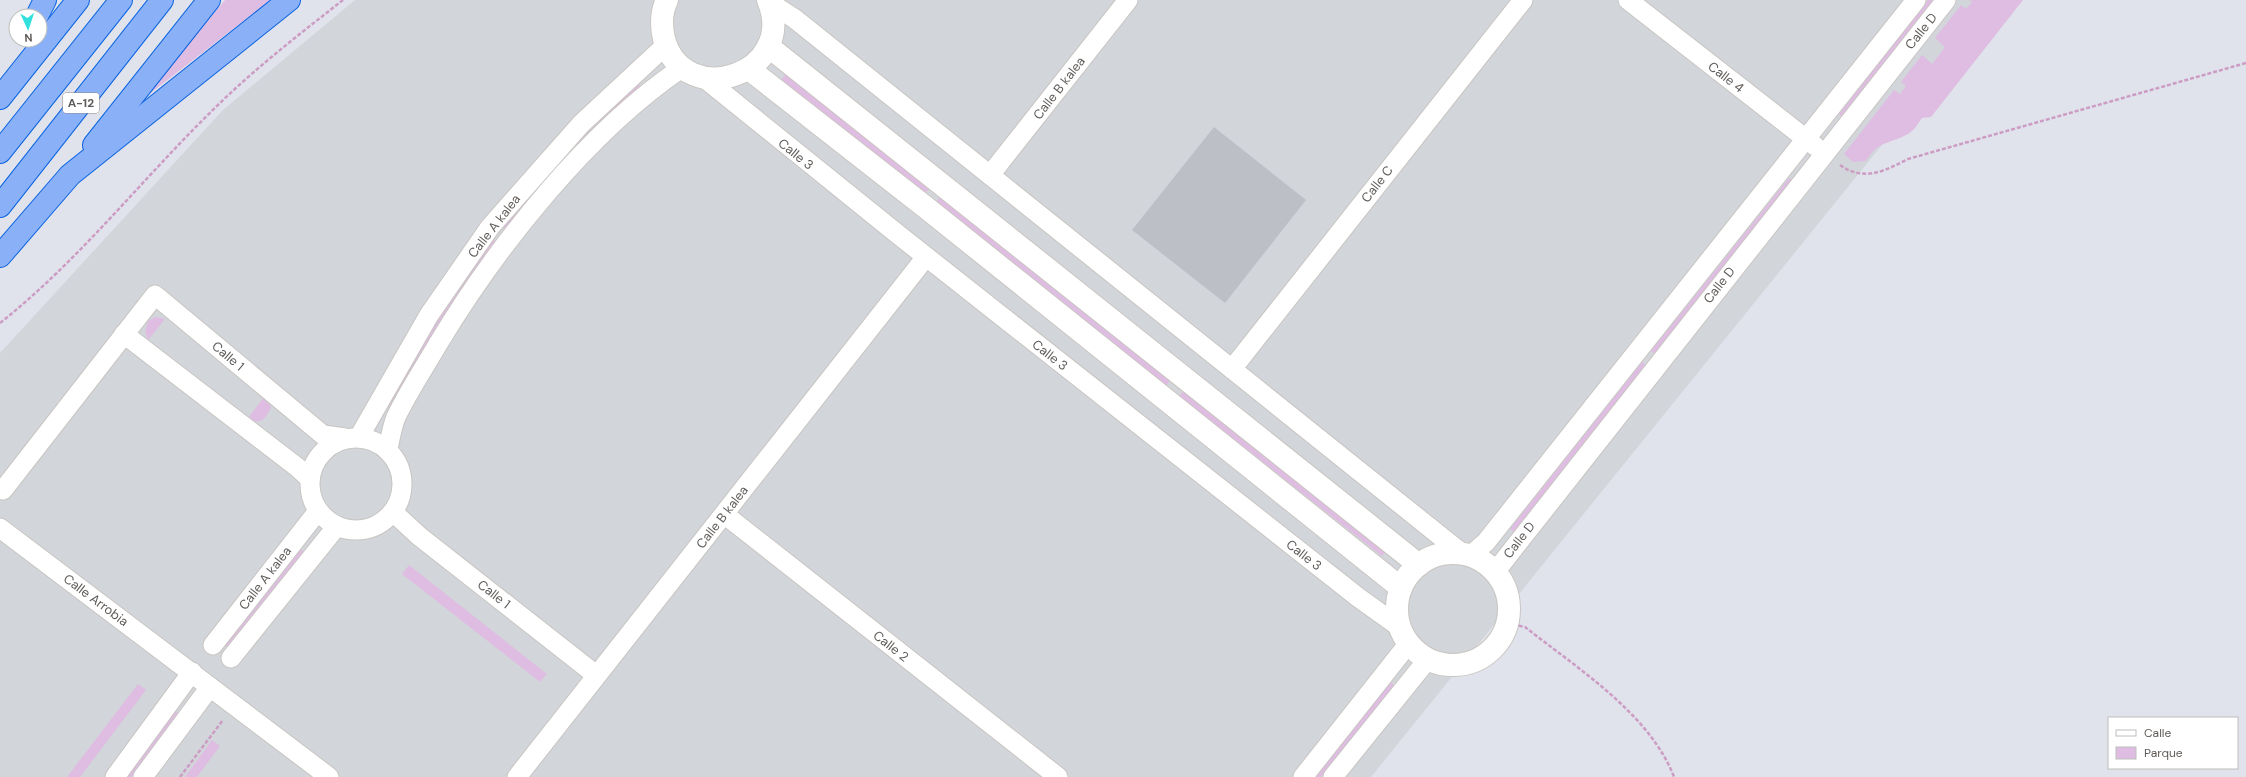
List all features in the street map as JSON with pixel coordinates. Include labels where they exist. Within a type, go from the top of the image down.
[{"type":"highway","points":[[0,98],[78,0]]},
{"type":"highway","name":"A-12","points":[[0,152],[121,0]]},
{"type":"highway","name":"A-12","points":[[0,206],[162,0]]},
{"type":"highway","points":[[0,256],[70,175],[209,0]]},
{"type":"highway","points":[[70,175],[289,0]]},
{"type":"highway","points":[[0,91],[21,48]]},
{"type":"street","name":"Calle B kalea","points":[[990,175],[1128,0]]},
{"type":"street","name":"Calle C","points":[[1232,369],[1523,0]]},
{"type":"street","name":"Calle 4","points":[[1628,0],[1824,153]]},
{"type":"street","name":"Calle D","points":[[1467,555],[1489,538],[1916,0]]},
{"type":"street","name":"Calle D","points":[[1494,572],[1946,0]]},
{"type":"street","points":[[665,1],[662,17],[662,31],[666,44],[673,57],[683,67],[703,77],[719,79],[735,76],[749,70],[760,59],[768,46],[773,32],[773,16],[768,1]]},
{"type":"street","points":[[768,1],[795,19],[1467,555],[1483,562],[1494,572],[1502,583],[1508,596],[1509,610],[1507,624],[1501,638],[1494,647],[1476,660],[1460,665],[1444,664],[1428,659],[1405,636],[1398,615],[1398,601],[1401,588],[1409,576],[1420,565],[1441,556],[1467,555]]},
{"type":"street","name":"Calle A kalea","points":[[352,438],[429,315],[490,227],[581,124],[666,44]]},
{"type":"street","points":[[768,46],[1420,565]]},
{"type":"street","name":"Calle A kalea","points":[[388,449],[396,418],[418,378],[452,322],[508,241],[581,156],[652,89],[683,67]]},
{"type":"street","points":[[749,70],[931,211],[1401,588]]},
{"type":"street","name":"Calle 3","points":[[703,77],[926,257],[1359,598],[1405,636]]},
{"type":"street","name":"Calle B kalea","points":[[517,777],[926,257]]},
{"type":"street","name":"Calle 1","points":[[3,490],[155,294],[323,435],[352,438]]},
{"type":"street","points":[[124,334],[291,462],[309,478]]},
{"type":"street","points":[[352,438],[374,441],[388,449],[396,460],[401,473],[401,493],[393,512],[382,522],[367,529],[352,530],[337,526],[318,511],[311,495],[309,478],[313,464],[321,452],[332,444],[352,438]]},
{"type":"street","name":"Calle A kalea","points":[[213,644],[318,511]]},
{"type":"street","name":"Calle 1","points":[[393,512],[419,536],[596,675]]},
{"type":"street","name":"Calle 2","points":[[724,514],[1058,777]]},
{"type":"street","name":"Calle A kalea","points":[[231,658],[337,526]]},
{"type":"street","name":"Calle Arrobia","points":[[0,528],[192,672],[328,777]]},
{"type":"street","points":[[1303,777],[1405,636]]},
{"type":"street","points":[[1334,777],[1428,659]]},
{"type":"street","points":[[114,777],[192,672]]},
{"type":"street","points":[[143,777],[210,686]]},
{"type":"path","points":[[0,323],[25,303],[74,255],[220,103],[275,53],[343,0]]},
{"type":"path","points":[[1824,153],[1849,171],[1866,176],[1886,171],[1908,159],[2246,63]]},
{"type":"path","points":[[1507,624],[1525,627],[1638,719],[1667,760],[1674,777]]},
{"type":"path","points":[[180,777],[224,719]]},
{"type":"shaded area","points":[[355,0],[1999,0],[1371,777],[0,777],[0,353],[223,110]]},
{"type":"green space","points":[[225,0],[270,0],[143,99]]},
{"type":"green space","points":[[1928,0],[1935,0],[1843,118],[1839,114]]},
{"type":"green space","points":[[1970,0],[2023,0],[1931,117],[1922,118],[1912,131],[1876,149],[1866,161],[1853,162],[1844,154],[1894,90],[1900,94],[1906,86],[1901,82],[1922,55],[1932,64],[1945,47],[1935,38],[1961,5],[1966,9],[1972,2]]},
{"type":"green space","points":[[786,74],[930,188],[924,194],[781,80]]},
{"type":"green space","points":[[638,83],[640,86],[596,129],[506,230],[502,227],[550,170]]},
{"type":"green space","points":[[1789,178],[1793,181],[1655,354],[1651,351]]},
{"type":"green space","points":[[941,196],[1172,378],[1166,386],[935,203]]},
{"type":"green space","points":[[493,239],[496,242],[441,323],[391,407],[387,405],[438,320]]},
{"type":"green space","points":[[155,317],[165,319],[148,340],[145,331],[148,321]]},
{"type":"green space","points":[[1642,362],[1646,365],[1514,532],[1510,529]]},
{"type":"green space","points":[[1185,389],[1388,548],[1382,556],[1179,396]]},
{"type":"green space","points":[[265,396],[271,407],[265,418],[256,421],[248,418]]},
{"type":"green space","points":[[299,548],[304,552],[229,648],[225,645]]},
{"type":"green space","points":[[409,565],[547,674],[540,682],[402,574]]},
{"type":"green space","points":[[1390,682],[1394,685],[1321,777],[1315,777]]},
{"type":"green space","points":[[138,684],[146,690],[80,777],[67,777]]},
{"type":"green space","points":[[175,711],[179,714],[131,777],[125,777]]},
{"type":"green space","points":[[212,740],[220,746],[197,777],[185,777]]},
{"type":"building","points":[[1214,127],[1306,200],[1225,303],[1132,230]]}]
